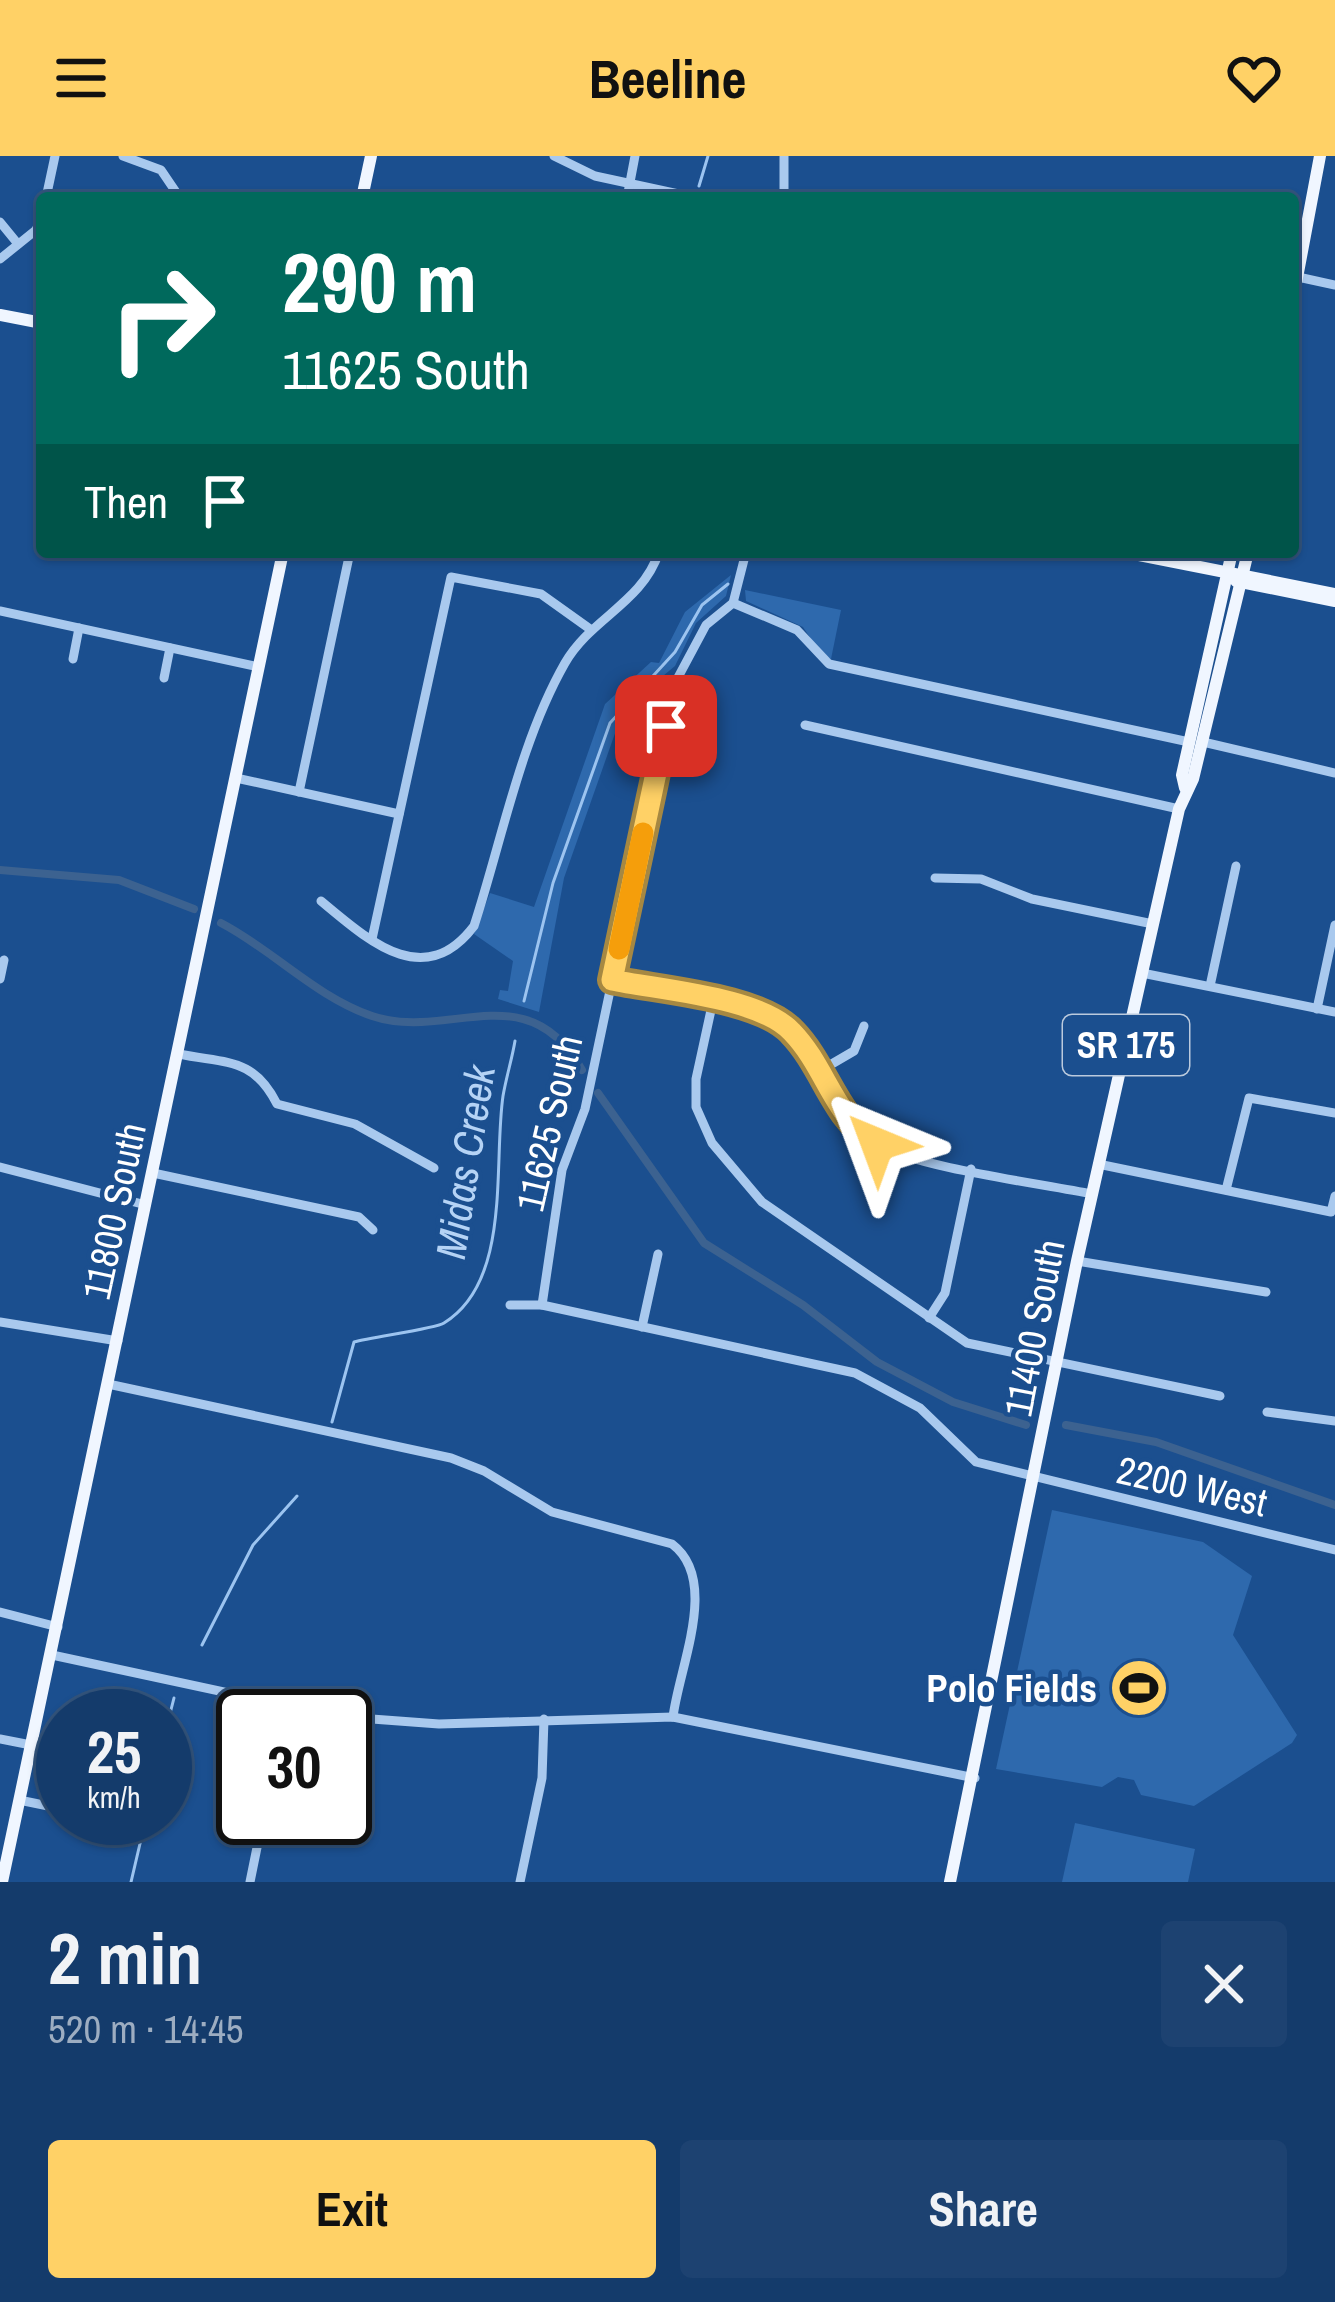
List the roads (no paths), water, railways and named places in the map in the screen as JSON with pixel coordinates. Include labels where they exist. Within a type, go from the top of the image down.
[{"type":"main road","points":[[363,192],[371,156]]},
{"type":"main road","points":[[1299,272],[1320,156]]},
{"type":"main road","points":[[0,315],[36,322]]},
{"type":"main road","name":"11800 South","points":[[2,1882],[6,1834],[19,1800],[52,1655],[282,558]]},
{"type":"main road","points":[[1151,558],[1335,598]]},
{"type":"main road","name":"11400 South","points":[[950,1882],[975,1778],[1077,1261],[1196,742],[1232,558]]},
{"type":"main road","name":"11400 South","points":[[1231,576],[1244,558]]},
{"type":"street","points":[[47,192],[55,156]]},
{"type":"street","points":[[554,156],[580,172],[669,192]]},
{"type":"street","points":[[627,192],[635,156]]},
{"type":"street","points":[[784,156],[784,192]]},
{"type":"street","points":[[128,157],[161,170],[176,192]]},
{"type":"street","points":[[0,222],[19,244]]},
{"type":"street","points":[[0,259],[36,225]]},
{"type":"street","points":[[1299,277],[1335,285]]},
{"type":"street","points":[[299,792],[348,558]]},
{"type":"street","points":[[321,901],[400,955],[443,956],[474,926],[550,691],[590,629],[644,586],[656,558]]},
{"type":"street","name":"11625 South","points":[[542,1306],[562,1169],[585,1109],[675,683],[706,625],[734,603],[745,558]]},
{"type":"street","points":[[372,939],[451,577],[541,594],[590,629]]},
{"type":"street","points":[[734,603],[797,630],[829,664],[1335,772]]},
{"type":"street","points":[[0,611],[259,667]]},
{"type":"street","points":[[73,659],[79,628]]},
{"type":"street","points":[[164,678],[170,648]]},
{"type":"street","points":[[805,725],[1179,809]]},
{"type":"street","points":[[236,778],[399,814]]},
{"type":"street","points":[[1210,986],[1236,866]]},
{"type":"street","points":[[935,878],[981,879],[1032,899],[1154,924]]},
{"type":"street","points":[[1317,1009],[1335,926]]},
{"type":"street","points":[[0,979],[4,961]]},
{"type":"street","points":[[1142,973],[1335,1012]]},
{"type":"street","points":[[612,980],[778,1020],[849,1123],[870,1140],[900,1154],[1092,1194]]},
{"type":"street","points":[[713,1001],[695,1088],[706,1135],[754,1196],[973,1346],[1220,1396]]},
{"type":"street","points":[[818,1072],[854,1051],[864,1025]]},
{"type":"street","points":[[178,1054],[254,1070],[264,1078],[277,1105],[355,1124],[434,1168]]},
{"type":"street","points":[[1226,1190],[1249,1098],[1335,1113]]},
{"type":"street","points":[[1099,1164],[1331,1212],[1335,1196]]},
{"type":"street","points":[[0,1167],[146,1204]]},
{"type":"street","points":[[928,1318],[945,1293],[971,1168]]},
{"type":"street","points":[[153,1173],[359,1217],[373,1230]]},
{"type":"street","points":[[642,1327],[658,1254]]},
{"type":"street","points":[[1077,1261],[1168,1280],[1266,1292]]},
{"type":"street","name":"2200 West","points":[[510,1305],[542,1306],[855,1373],[920,1408],[976,1462],[1335,1550]]},
{"type":"street","points":[[0,1322],[118,1341]]},
{"type":"street","points":[[108,1384],[451,1458],[484,1471],[552,1512],[672,1544],[690,1564],[696,1592],[674,1717]]},
{"type":"street","points":[[1267,1412],[1335,1421]]},
{"type":"street","points":[[0,1612],[58,1627]]},
{"type":"street","points":[[52,1655],[216,1694]]},
{"type":"street","points":[[372,1720],[439,1724],[674,1717],[975,1778]]},
{"type":"street","points":[[520,1882],[542,1778],[544,1719]]},
{"type":"street","points":[[0,1739],[31,1745]]},
{"type":"street","points":[[19,1800],[36,1803]]},
{"type":"street","points":[[250,1882],[258,1845]]},
{"type":"waterway","name":"Midas Creek","points":[[699,186],[708,156]]},
{"type":"waterway","name":"Midas Creek","points":[[524,1001],[553,883],[610,723],[675,652],[702,605],[728,584]]},
{"type":"waterway","points":[[0,870],[119,880],[194,909]]},
{"type":"waterway","points":[[221,923],[352,1008],[401,1022],[485,1016],[537,1024],[560,1041],[582,1070]]},
{"type":"waterway","name":"Midas Creek","points":[[332,1422],[354,1342],[444,1323],[466,1304],[480,1279],[495,1219],[503,1096],[515,1041]]},
{"type":"waterway","points":[[598,1093],[704,1243],[803,1305],[877,1362],[953,1402],[1026,1425]]},
{"type":"waterway","points":[[1066,1425],[1156,1442],[1335,1505]]},
{"type":"waterway","name":"Midas Creek","points":[[202,1645],[253,1545],[297,1496]]},
{"type":"waterway","name":"Midas Creek","points":[[131,1882],[140,1845]]},
{"type":"place","name":"Polo Fields","points":[[1139,1688]]}]
